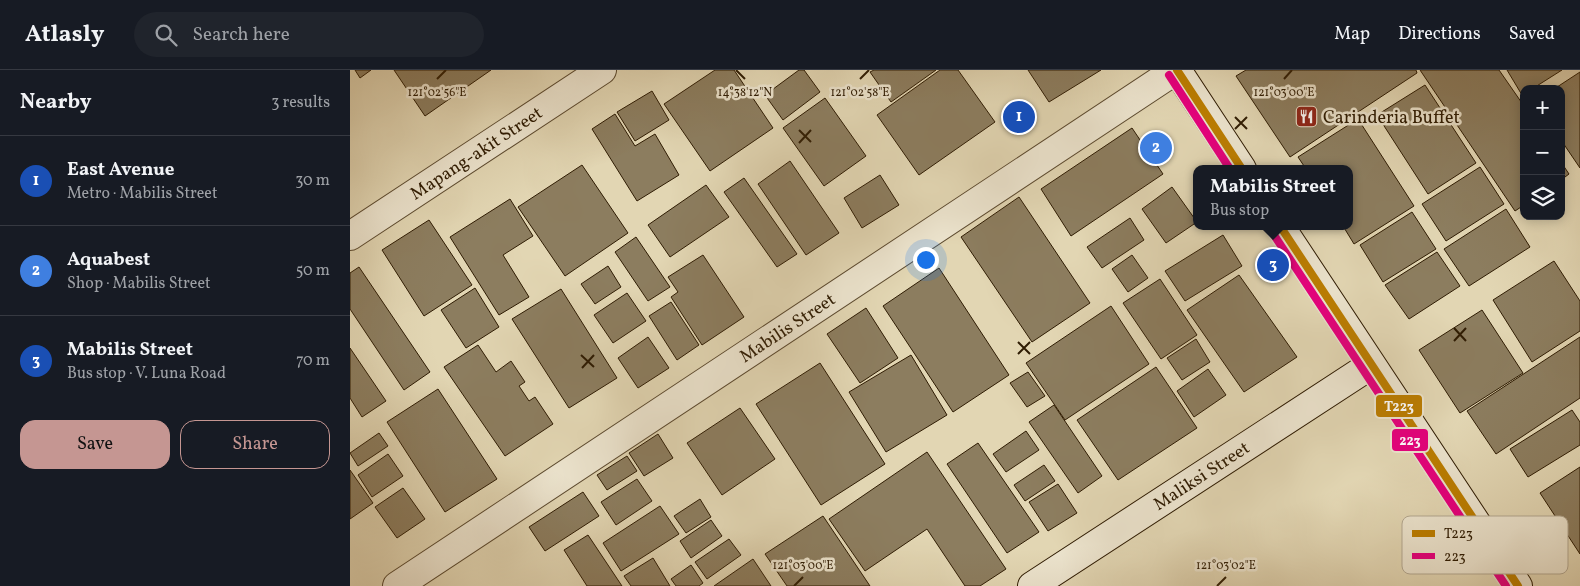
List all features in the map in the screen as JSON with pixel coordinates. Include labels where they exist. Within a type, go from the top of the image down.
[{"type":"street","name":"Mapang-akit Street","points":[[350,236],[602,70]]},
{"type":"street","points":[[1177,70],[1239,165]]},
{"type":"street","name":"Mabilis Street","points":[[397,586],[1177,70]]},
{"type":"street","points":[[1283,230],[1472,516]]},
{"type":"street","name":"Maliksi Street","points":[[1032,586],[1371,364]]},
{"type":"street","points":[[1510,574],[1518,586]]},
{"type":"building","points":[[355,70],[371,70],[360,78]]},
{"type":"building","points":[[394,70],[491,70],[425,116]]},
{"type":"building","points":[[715,70],[734,70],[773,128],[710,171],[664,104]]},
{"type":"building","points":[[799,70],[804,70],[820,92],[783,120],[765,95]]},
{"type":"building","points":[[874,70],[936,70],[891,102],[870,72]]},
{"type":"building","points":[[940,70],[958,70],[995,122],[919,175],[877,115]]},
{"type":"building","points":[[1028,70],[1101,70],[1049,102]]},
{"type":"building","name":"Carinderia Buffet","points":[[1246,70],[1416,70],[1417,73],[1290,157],[1236,76]]},
{"type":"building","points":[[1420,70],[1499,70],[1520,100],[1520,208],[1515,211]]},
{"type":"building","points":[[1507,70],[1562,70],[1538,85],[1520,85],[1520,92]]},
{"type":"building","points":[[1580,72],[1580,168],[1565,146],[1565,85],[1560,85]]},
{"type":"building","points":[[1425,85],[1476,163],[1428,194],[1377,115]]},
{"type":"building","points":[[652,91],[669,120],[635,141],[617,112]]},
{"type":"building","points":[[825,98],[866,156],[824,186],[783,128]]},
{"type":"building","points":[[615,114],[635,146],[655,134],[679,175],[637,201],[592,129]]},
{"type":"building","points":[[1358,119],[1414,206],[1354,244],[1345,230],[1353,230],[1353,165],[1303,165],[1298,157]]},
{"type":"building","points":[[1132,128],[1163,174],[1071,236],[1041,189]]},
{"type":"building","points":[[790,161],[839,233],[806,255],[758,184]]},
{"type":"building","points":[[582,165],[628,233],[565,276],[518,207]]},
{"type":"building","points":[[1480,167],[1504,204],[1446,241],[1422,204]]},
{"type":"building","points":[[1565,168],[1569,174],[1565,177]]},
{"type":"building","points":[[880,175],[899,205],[862,228],[844,198]]},
{"type":"building","points":[[744,178],[797,254],[777,267],[724,192]]},
{"type":"building","points":[[706,185],[729,217],[670,257],[648,225]]},
{"type":"building","points":[[1172,187],[1193,216],[1193,225],[1166,243],[1142,209]]},
{"type":"building","points":[[1019,197],[1090,303],[1032,342],[961,237]]},
{"type":"building","points":[[510,199],[533,236],[503,255],[529,297],[499,315],[450,237]]},
{"type":"building","points":[[1506,209],[1530,247],[1469,286],[1444,249]]},
{"type":"building","points":[[1412,212],[1436,249],[1383,282],[1360,245]]},
{"type":"building","points":[[1130,218],[1144,240],[1102,268],[1087,247]]},
{"type":"building","points":[[429,220],[472,285],[424,316],[382,250]]},
{"type":"building","points":[[1223,235],[1242,266],[1185,301],[1165,271]]},
{"type":"building","points":[[636,237],[670,287],[648,301],[615,252]]},
{"type":"building","points":[[1437,252],[1460,286],[1409,319],[1385,285]]},
{"type":"building","points":[[703,255],[744,317],[702,345],[671,297],[678,292],[668,277]]},
{"type":"building","points":[[1132,255],[1148,278],[1128,292],[1112,269]]},
{"type":"building","points":[[1554,261],[1580,301],[1580,331],[1532,362],[1493,300]]},
{"type":"building","points":[[608,266],[621,287],[595,304],[581,284]]},
{"type":"building","points":[[359,267],[430,372],[404,390],[350,309],[350,273]]},
{"type":"building","points":[[939,268],[1009,375],[953,412],[883,306]]},
{"type":"building","points":[[1239,275],[1297,357],[1244,392],[1187,310]]},
{"type":"building","points":[[1160,279],[1197,335],[1161,359],[1123,303]]},
{"type":"building","points":[[475,288],[499,327],[466,348],[441,310]]},
{"type":"building","points":[[561,289],[617,378],[569,408],[512,319]]},
{"type":"building","points":[[627,293],[646,321],[613,343],[594,315]]},
{"type":"building","points":[[671,302],[699,345],[677,360],[649,316]]},
{"type":"building","points":[[1111,306],[1149,364],[1065,420],[1026,363]]},
{"type":"building","points":[[866,308],[898,358],[860,383],[827,334]]},
{"type":"building","points":[[1482,310],[1523,373],[1460,413],[1419,350]]},
{"type":"building","points":[[648,337],[669,368],[638,388],[618,358]]},
{"type":"building","points":[[1580,337],[1580,398],[1496,454],[1467,411]]},
{"type":"building","points":[[1196,339],[1210,362],[1182,380],[1167,358]]},
{"type":"building","points":[[478,345],[496,372],[511,361],[525,382],[519,386],[529,401],[535,397],[553,424],[505,456],[444,367]]},
{"type":"building","points":[[350,348],[386,401],[362,417],[350,398]]},
{"type":"building","points":[[911,355],[947,415],[886,452],[849,392]]},
{"type":"building","points":[[820,363],[885,464],[821,505],[756,404]]},
{"type":"building","points":[[1156,367],[1197,428],[1118,480],[1077,420]]},
{"type":"building","points":[[1208,369],[1226,395],[1194,417],[1177,391]]},
{"type":"building","points":[[1028,372],[1045,396],[1027,407],[1010,383]]},
{"type":"building","points":[[438,389],[497,479],[445,512],[387,422]]},
{"type":"building","points":[[1054,405],[1102,476],[1078,493],[1029,422]]},
{"type":"building","points":[[740,408],[775,459],[722,495],[687,443]]},
{"type":"building","points":[[1572,410],[1580,422],[1580,445],[1528,477],[1510,449]]},
{"type":"building","points":[[1026,431],[1039,450],[1006,472],[993,454]]},
{"type":"building","points":[[379,433],[388,446],[358,466],[350,453]]},
{"type":"building","points":[[658,434],[673,458],[644,476],[629,453]]},
{"type":"building","points":[[978,443],[1039,532],[1007,553],[947,464]]},
{"type":"building","points":[[927,452],[1006,569],[980,586],[965,586],[927,529],[865,571],[829,519]]},
{"type":"building","points":[[388,454],[403,476],[372,497],[358,475]]},
{"type":"building","points":[[627,456],[637,471],[607,490],[597,475]]},
{"type":"building","points":[[1044,465],[1055,481],[1025,501],[1014,485]]},
{"type":"building","points":[[1580,467],[1580,554],[1568,536],[1568,516],[1555,516],[1540,493]]},
{"type":"building","points":[[350,470],[373,503],[350,519]]},
{"type":"building","points":[[637,479],[652,501],[616,525],[601,502]]},
{"type":"building","points":[[1058,484],[1077,513],[1048,531],[1029,502]]},
{"type":"building","points":[[403,488],[425,519],[397,538],[375,507]]},
{"type":"building","points":[[583,492],[599,516],[545,551],[529,527]]},
{"type":"building","points":[[700,499],[711,517],[686,533],[674,516]]},
{"type":"building","points":[[660,506],[679,534],[621,571],[603,543]]},
{"type":"building","points":[[823,516],[870,586],[787,586],[765,554]]},
{"type":"building","points":[[711,520],[722,536],[691,558],[680,541]]},
{"type":"building","points":[[588,535],[622,586],[587,586],[564,550]]},
{"type":"building","points":[[729,539],[741,555],[707,579],[695,562]]},
{"type":"building","points":[[653,558],[670,586],[631,586],[624,576]]},
{"type":"building","points":[[753,559],[771,586],[714,586]]},
{"type":"building","points":[[691,565],[703,583],[699,586],[676,586],[671,579]]},
{"type":"transit line","name":"T223","points":[[1177,70],[1239,165]]},
{"type":"transit line","name":"223","points":[[1169,75],[1227,165]]},
{"type":"transit line","name":"T223","points":[[1283,230],[1472,516]]},
{"type":"transit line","name":"223","points":[[1272,232],[1460,516]]},
{"type":"transit line","name":"223","points":[[1498,574],[1506,586]]},
{"type":"transit line","name":"T223","points":[[1510,574],[1518,586]]},
{"type":"place","name":"East Avenue","points":[[1019,117]]},
{"type":"place","name":"Carinderia Buffet","points":[[1307,117]]},
{"type":"place","name":"Aquabest","points":[[1156,148]]},
{"type":"place","name":"Mabilis Street","points":[[1273,265]]}]
